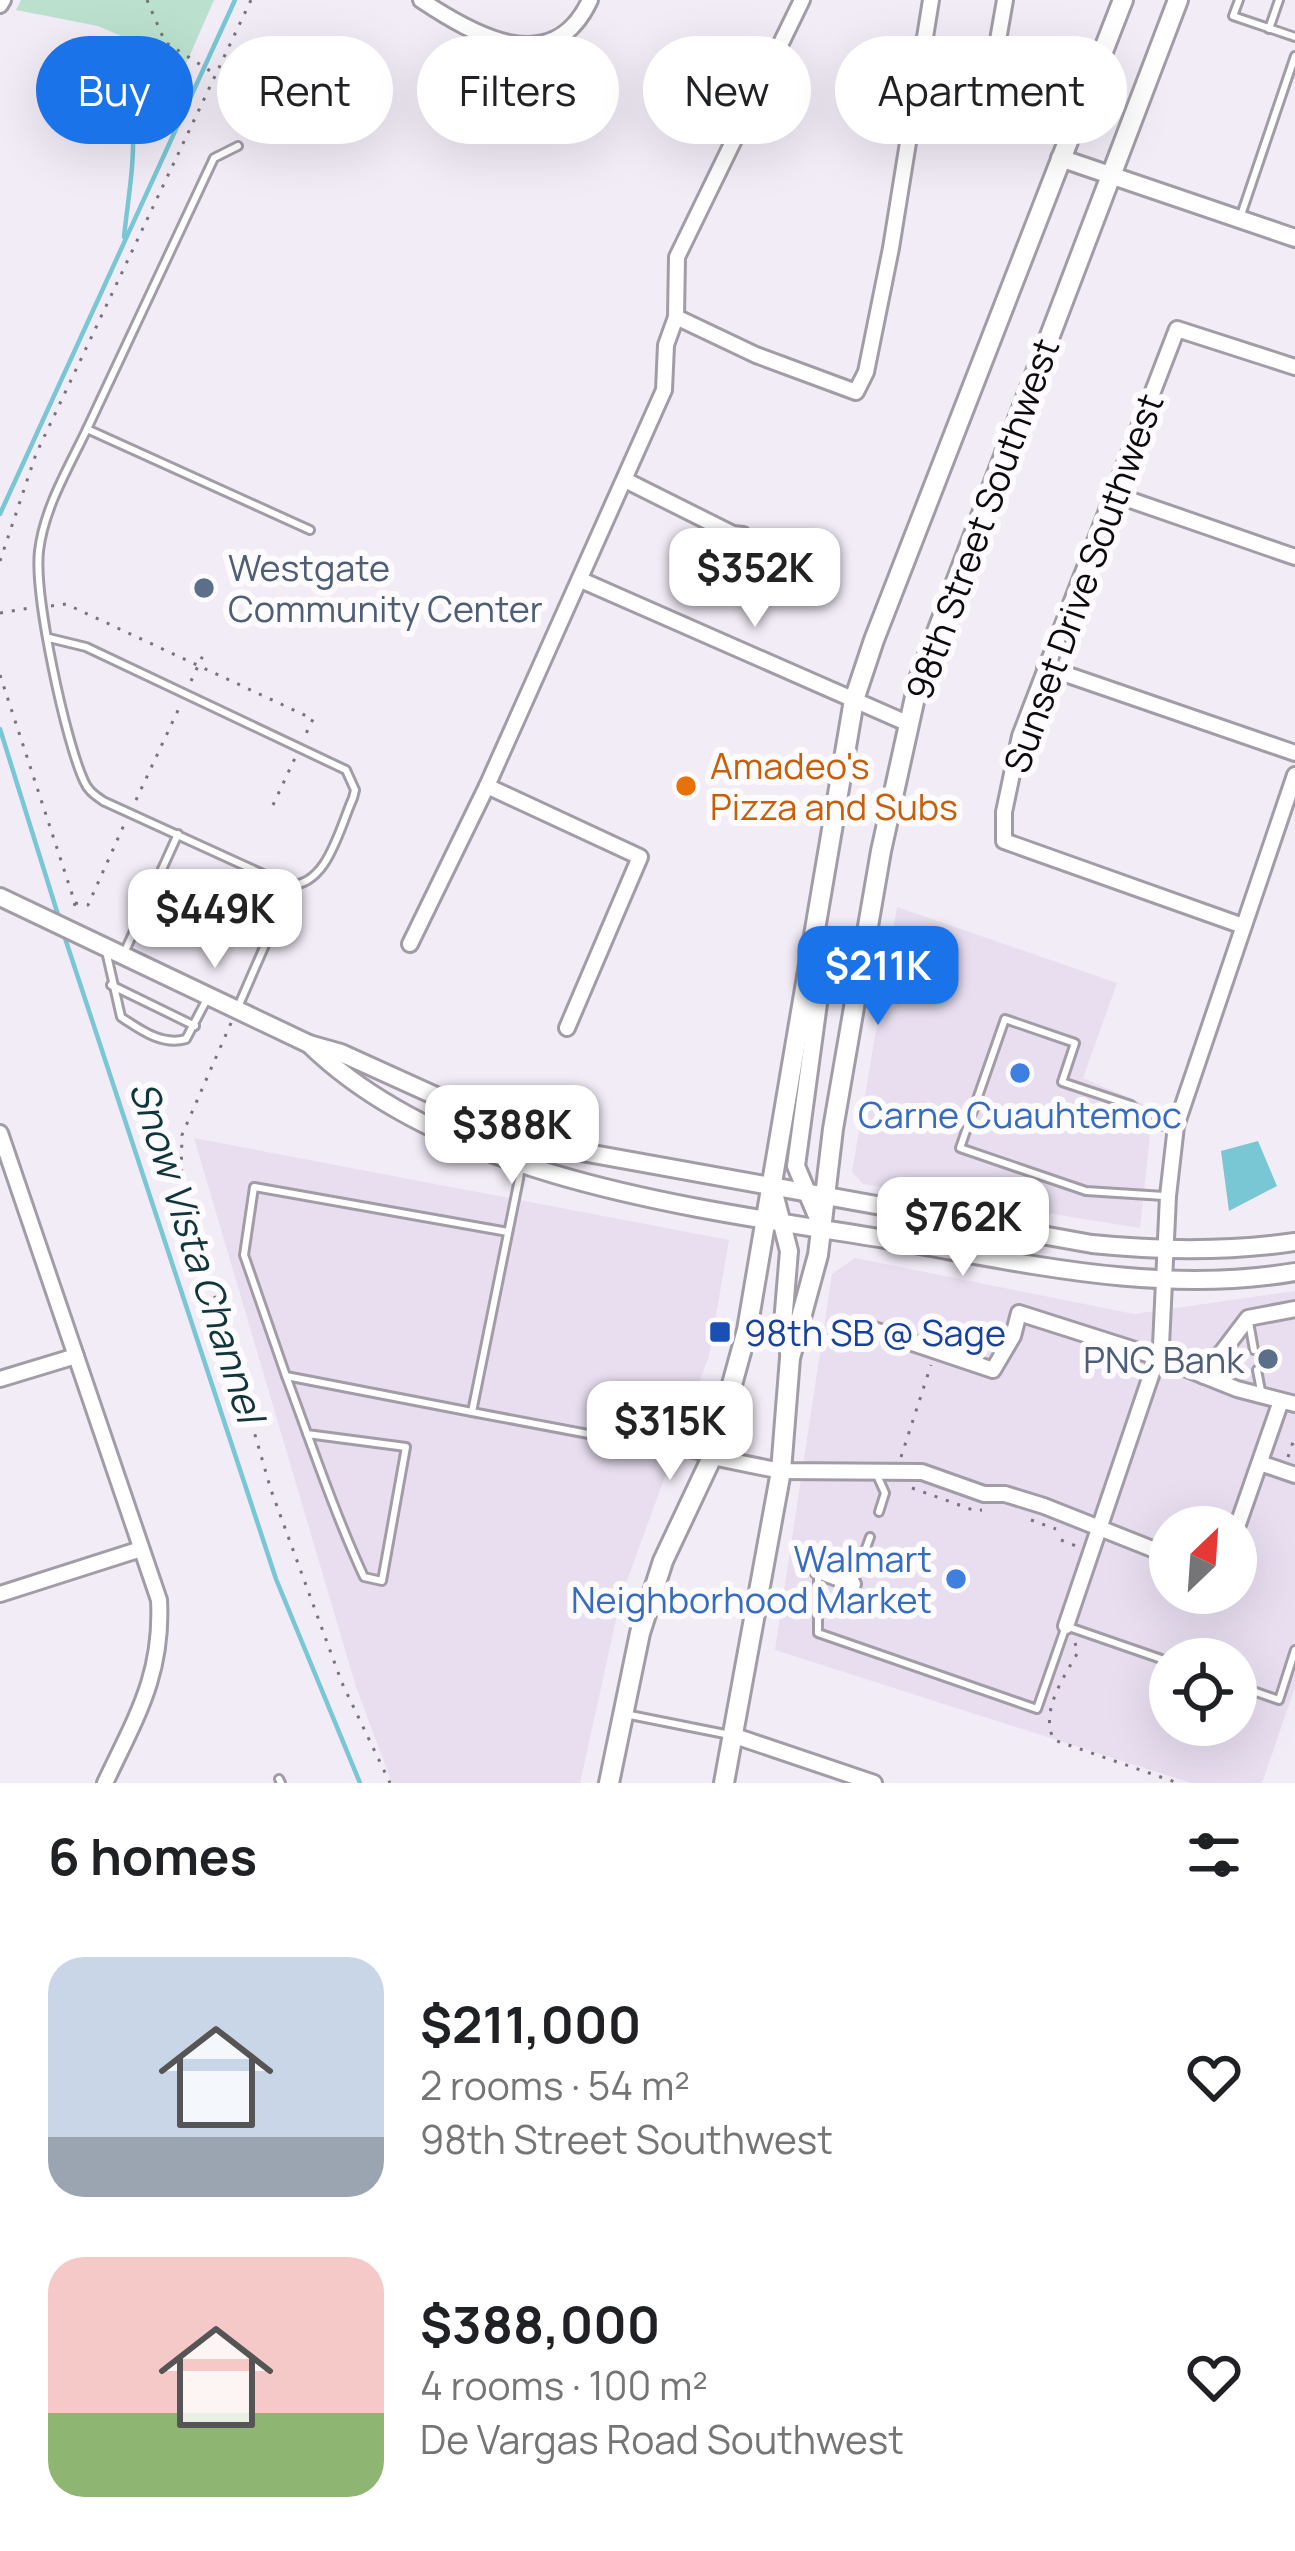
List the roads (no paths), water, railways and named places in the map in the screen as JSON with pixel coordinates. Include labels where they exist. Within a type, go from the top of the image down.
[{"type":"main road","name":"98th Street Southwest","points":[[609,1783],[640,1633],[663,1561],[712,1457],[774,1220],[773,1189],[854,700],[1123,0]]},
{"type":"main road","name":"98th Street Southwest","points":[[724,1783],[781,1472],[790,1358],[822,1228],[817,1196],[919,679],[1178,0]]},
{"type":"street","points":[[421,0],[505,42],[527,47],[548,45],[568,34],[590,0]]},
{"type":"street","points":[[410,944],[627,481],[664,390],[666,346],[676,317],[677,257],[802,0]]},
{"type":"street","points":[[925,36],[931,0]]},
{"type":"street","points":[[999,36],[1005,0]]},
{"type":"street","points":[[676,317],[756,355],[856,392],[866,372],[907,144]]},
{"type":"street","points":[[1060,158],[1295,238]]},
{"type":"street","name":"Sunset Drive Southwest","points":[[1243,926],[1004,841],[1004,812],[1019,736],[1177,329],[1295,368]]},
{"type":"street","points":[[627,481],[743,535]]},
{"type":"street","points":[[1113,494],[1295,556]]},
{"type":"street","points":[[581,580],[909,724]]},
{"type":"street","points":[[1045,667],[1295,753]]},
{"type":"street","points":[[1066,1626],[1157,1357],[1176,1126],[1295,775]]},
{"type":"street","points":[[487,786],[640,857],[567,1028]]},
{"type":"street","points":[[0,897],[309,1044],[341,1053],[480,1116],[616,1160],[1092,1244],[1166,1252],[1295,1242]]},
{"type":"street","points":[[806,977],[819,996],[796,1166],[817,1196]]},
{"type":"street","points":[[309,1044],[332,1066],[408,1114],[521,1163],[604,1188],[1083,1273],[1165,1281],[1295,1272]]},
{"type":"street","points":[[0,1133],[159,1600],[158,1659],[105,1783]]},
{"type":"street","points":[[774,1220],[789,1251],[783,1323],[790,1358]]},
{"type":"street","points":[[1204,1376],[1248,1318],[1295,1309]]},
{"type":"street","points":[[871,1337],[993,1370],[1013,1336],[1019,1313],[1288,1402],[1244,1506]]},
{"type":"street","points":[[0,1379],[76,1356]]},
{"type":"street","points":[[712,1457],[781,1472],[922,1472],[984,1494],[1005,1494],[1149,1548]]},
{"type":"street","points":[[1260,1462],[1295,1474]]},
{"type":"street","points":[[0,1594],[141,1549]]},
{"type":"street","points":[[818,1571],[853,1584]]},
{"type":"street","points":[[732,1735],[874,1783]]},
{"type":"lane","points":[[1239,0],[1233,16],[1295,37]]},
{"type":"lane","points":[[1270,28],[1279,0]]},
{"type":"lane","points":[[1240,219],[1295,56]]},
{"type":"lane","points":[[49,638],[86,647],[346,770],[355,790],[320,872],[298,886],[287,885],[103,801],[86,787],[70,738],[42,607],[39,576],[49,511],[214,158],[238,146]]},
{"type":"lane","points":[[87,429],[310,530]]},
{"type":"lane","points":[[123,956],[178,834]]},
{"type":"lane","points":[[237,1011],[287,885]]},
{"type":"lane","points":[[102,946],[121,1017],[147,1034],[175,1042],[186,1039],[208,997]]},
{"type":"lane","points":[[112,985],[195,1026]]},
{"type":"lane","points":[[1168,1196],[1086,1191],[960,1148],[1005,1019],[1075,1043],[1062,1082],[1131,1105],[1152,1125],[1176,1126]]},
{"type":"lane","points":[[472,1412],[521,1163]]},
{"type":"lane","points":[[308,1433],[406,1447],[382,1581],[364,1577],[308,1433],[286,1376],[244,1255],[254,1186],[508,1232]]},
{"type":"lane","points":[[1248,1318],[1253,1350]]},
{"type":"lane","points":[[1257,1370],[1262,1396]]},
{"type":"lane","points":[[286,1376],[712,1457]]},
{"type":"lane","points":[[874,1469],[885,1493],[878,1512]]},
{"type":"lane","points":[[853,1584],[870,1537]]},
{"type":"lane","points":[[818,1571],[818,1633],[1037,1709],[1066,1626],[1149,1655]]},
{"type":"lane","points":[[1257,1692],[1279,1700],[1295,1650]]},
{"type":"lane","points":[[622,1713],[732,1735]]},
{"type":"water","points":[[1258,1141],[1277,1186],[1229,1211],[1221,1151]]},
{"type":"waterway","name":"Snow Vista Channel","points":[[0,514],[235,0]]},
{"type":"waterway","points":[[124,237],[133,144]]},
{"type":"waterway","name":"Snow Vista Channel","points":[[0,729],[59,918]]},
{"type":"waterway","name":"Snow Vista Channel","points":[[64,935],[276,1579],[360,1783]]},
{"type":"place","name":"Westgate Community Center","points":[[204,588]]},
{"type":"place","name":"Amadeo's Pizza and Subs","points":[[686,786]]},
{"type":"place","name":"Carne Cuauhtemoc","points":[[1020,1073]]},
{"type":"place","name":"98th SB @ Sage","points":[[720,1332]]},
{"type":"place","name":"PNC Bank","points":[[1268,1359]]},
{"type":"place","name":"Walmart Neighborhood Market","points":[[956,1579]]}]
